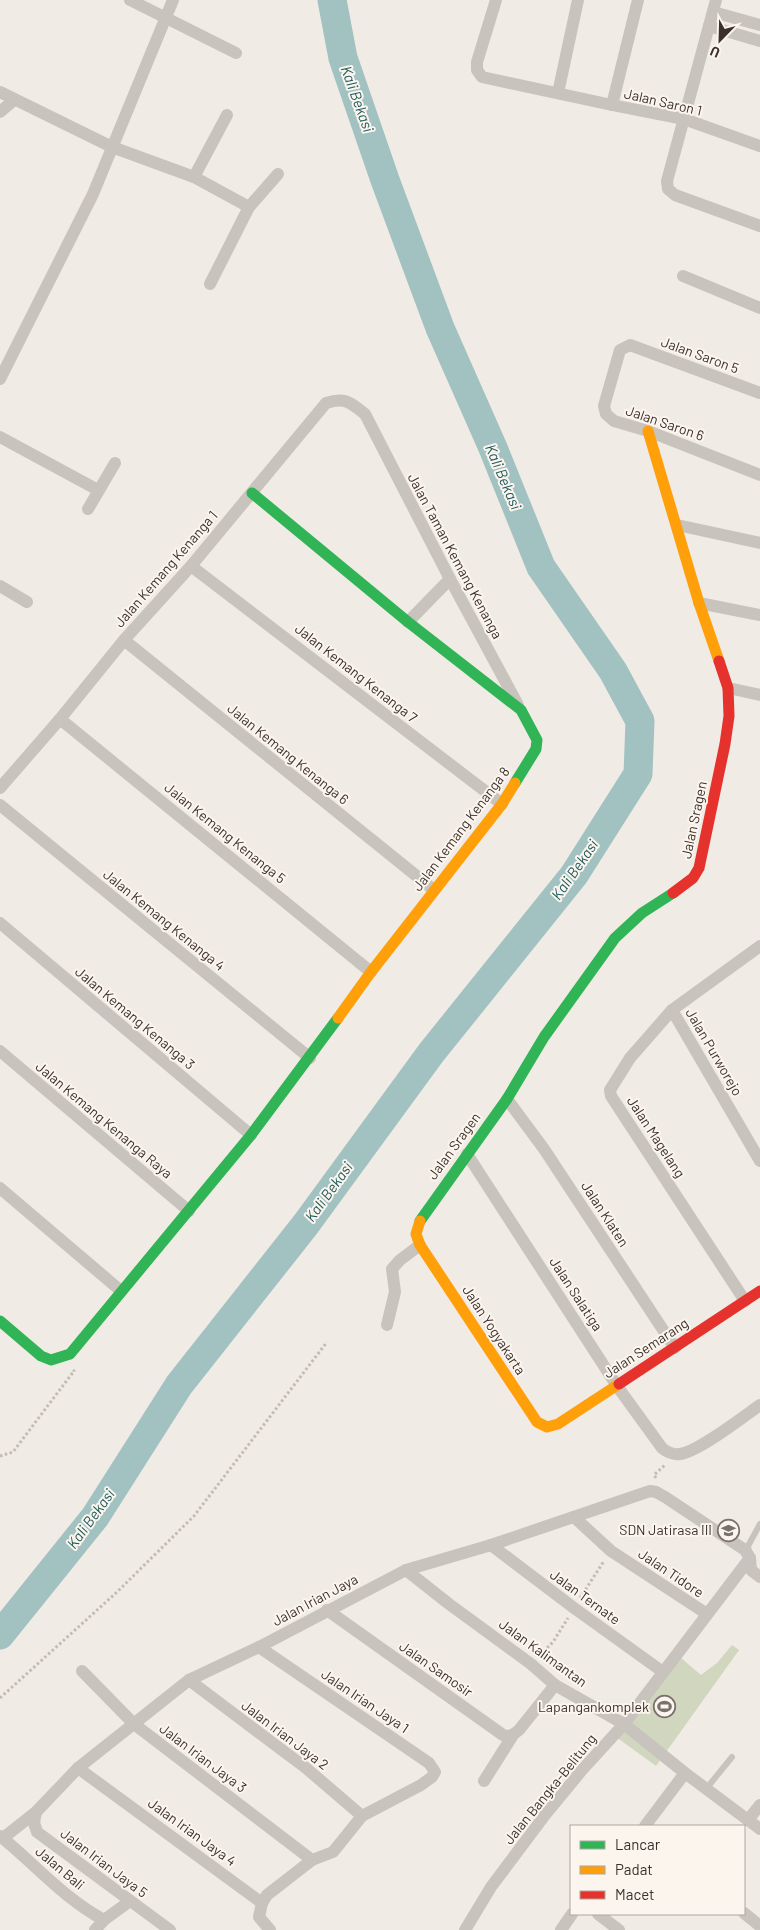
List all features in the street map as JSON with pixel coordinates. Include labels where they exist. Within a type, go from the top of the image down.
[{"type":"street","points":[[130,0],[236,53]]},
{"type":"street","points":[[0,379],[78,227],[173,0]]},
{"type":"street","name":"Jalan Saron 1","points":[[496,0],[477,62],[476,70],[482,77],[684,119],[760,146]]},
{"type":"street","points":[[558,93],[578,0]]},
{"type":"street","points":[[612,105],[638,0]]},
{"type":"street","points":[[760,25],[714,6],[667,181],[668,189],[675,195],[760,226]]},
{"type":"street","points":[[709,26],[760,41]]},
{"type":"street","points":[[0,92],[112,147],[194,177],[249,207]]},
{"type":"street","points":[[0,112],[14,100]]},
{"type":"street","points":[[194,177],[227,115]]},
{"type":"street","points":[[210,284],[249,207],[278,174]]},
{"type":"street","points":[[684,276],[760,308]]},
{"type":"street","name":"Jalan Saron 5","points":[[630,345],[760,393]]},
{"type":"street","name":"Jalan Saron 6","points":[[630,345],[620,350],[604,406],[606,414],[614,421],[648,431],[760,475]]},
{"type":"street","name":"Jalan Kemang Kenanga 1","points":[[0,788],[60,719],[124,640],[191,566],[326,403],[338,399],[351,403],[365,414]]},
{"type":"street","name":"Jalan Taman Kemang Kenanga","points":[[365,414],[450,579],[521,710]]},
{"type":"street","name":"Jalan Sragen","points":[[420,1245],[416,1234],[422,1216],[507,1099],[544,1038],[615,938],[642,913],[693,878],[699,868],[725,744],[729,716],[728,688],[699,603],[678,525],[648,431]]},
{"type":"street","points":[[0,437],[98,490]]},
{"type":"street","points":[[88,509],[115,463]]},
{"type":"street","name":"Jalan Kemang Kenanga 8","points":[[189,1211],[251,1135],[310,1058],[371,972],[502,804],[536,750],[537,740],[521,710],[408,622],[252,493]]},
{"type":"street","points":[[678,525],[760,543]]},
{"type":"street","name":"Jalan Kemang Kenanga 7","points":[[191,566],[502,804]]},
{"type":"street","points":[[408,622],[450,579]]},
{"type":"street","points":[[0,586],[27,602]]},
{"type":"street","points":[[699,603],[760,615]]},
{"type":"street","name":"Jalan Kemang Kenanga 6","points":[[124,640],[434,890]]},
{"type":"street","points":[[728,688],[760,695]]},
{"type":"street","name":"Jalan Kemang Kenanga 5","points":[[60,719],[371,972]]},
{"type":"street","name":"Jalan Kemang Kenanga 4","points":[[0,805],[310,1058]]},
{"type":"street","name":"Jalan Kemang Kenanga 3","points":[[0,923],[251,1135]]},
{"type":"street","name":"Jalan Magelang","points":[[746,1301],[611,1096],[613,1084],[630,1058],[672,1010],[760,946]]},
{"type":"street","name":"Jalan Purworejo","points":[[672,1010],[760,1161]]},
{"type":"street","name":"Jalan Kemang Kenanga Raya","points":[[0,1051],[189,1211]]},
{"type":"street","name":"Jalan Klaten","points":[[507,1099],[544,1149],[675,1348]]},
{"type":"street","name":"Jalan Salatiga","points":[[467,1154],[617,1386],[662,1448],[667,1452],[677,1454]]},
{"type":"street","points":[[0,1188],[122,1291]]},
{"type":"street","points":[[0,1322],[41,1356],[51,1360],[70,1354],[189,1211]]},
{"type":"street","points":[[387,1325],[395,1292],[392,1269],[400,1260],[420,1245]]},
{"type":"street","name":"Jalan Yogyakarta","points":[[420,1245],[537,1422],[547,1427]]},
{"type":"street","name":"Jalan Semarang","points":[[547,1427],[558,1424],[760,1291]]},
{"type":"street","points":[[677,1454],[683,1454],[695,1448],[760,1405]]},
{"type":"street","points":[[653,1491],[744,1550],[750,1558],[751,1570],[760,1577]]},
{"type":"street","name":"Jalan Irian Jaya","points":[[2,1837],[36,1812],[78,1768],[188,1680],[259,1647],[406,1570],[491,1545],[653,1491]]},
{"type":"street","name":"Jalan Tidore","points":[[574,1517],[611,1551],[707,1614]]},
{"type":"street","name":"Jalan Ternate","points":[[491,1545],[663,1672]]},
{"type":"street","name":"Jalan Bangka-Belitung","points":[[465,1930],[491,1887],[545,1815],[582,1770],[624,1724],[750,1558]]},
{"type":"street","name":"Jalan Kalimantan","points":[[406,1570],[531,1664],[555,1685],[624,1724],[685,1773],[760,1829]]},
{"type":"street","name":"Jalan Samosir","points":[[327,1610],[503,1735],[513,1735]]},
{"type":"street","name":"Jalan Irian Jaya 1","points":[[259,1647],[428,1763],[435,1772],[432,1777],[421,1784],[362,1816]]},
{"type":"street","name":"Jalan Irian Jaya 3","points":[[82,1671],[134,1724],[312,1860]]},
{"type":"street","name":"Jalan Irian Jaya 2","points":[[188,1680],[306,1768],[362,1816]]},
{"type":"street","points":[[484,1781],[513,1735],[527,1722],[555,1685]]},
{"type":"street","name":"Jalan Irian Jaya 4","points":[[78,1768],[262,1903]]},
{"type":"street","points":[[646,1825],[685,1773]]},
{"type":"street","points":[[748,1820],[760,1805]]},
{"type":"street","name":"Jalan Irian Jaya 5","points":[[36,1812],[34,1823],[37,1832],[167,1929]]},
{"type":"street","points":[[270,1930],[259,1917],[262,1903],[268,1894],[312,1860],[333,1852],[362,1816]]},
{"type":"street","name":"Jalan Bali","points":[[2,1837],[56,1887],[88,1911],[104,1920]]},
{"type":"street","points":[[95,1930],[104,1920],[130,1901]]},
{"type":"street","points":[[745,1914],[760,1926]]},
{"type":"street","points":[[561,1930],[571,1915]]},
{"type":"street","points":[[599,1915],[619,1930]]},
{"type":"lane","name":"Jalan Bangka-Belitung","points":[[750,1558],[748,1546],[760,1524]]},
{"type":"lane","points":[[706,1789],[732,1757]]},
{"type":"path","points":[[0,1698],[117,1592],[194,1516],[327,1342]]},
{"type":"path","points":[[0,1456],[13,1452],[74,1371],[70,1354]]},
{"type":"path","points":[[653,1491],[660,1485],[654,1475],[677,1454]]},
{"type":"green space","name":"Lapangankomplek","points":[[732,1645],[739,1650],[656,1766],[612,1734],[674,1652],[701,1675],[717,1663]]},
{"type":"waterway","name":"Kali Bekasi","points":[[0,1635],[95,1517],[179,1385],[306,1224],[431,1053],[574,875],[638,774],[640,721],[613,671],[541,567],[493,448],[440,328],[385,180],[343,58],[332,0]]},
{"type":"traffic: fast","points":[[252,493],[408,622],[521,710],[537,740],[536,749],[515,783]]},
{"type":"traffic: fast","points":[[420,1221],[507,1099],[544,1037],[615,938],[642,913],[673,893]]},
{"type":"traffic: fast","points":[[0,1321],[41,1356],[51,1360],[70,1354],[251,1135],[338,1018]]},
{"type":"traffic: slow","points":[[648,431],[699,603],[719,661]]},
{"type":"traffic: slow","points":[[338,1018],[371,972],[502,804],[515,783]]},
{"type":"traffic: slow","points":[[420,1221],[416,1234],[420,1245],[537,1422],[547,1427],[558,1424],[619,1384]]},
{"type":"traffic: jam","points":[[673,893],[693,878],[699,868],[725,744],[729,716],[728,688],[719,661]]},
{"type":"traffic: jam","points":[[619,1384],[760,1291]]},
{"type":"place","name":"SDN Jatirasa III","points":[[728,1530]]},
{"type":"place","name":"Lapangankomplek","points":[[665,1707]]}]
